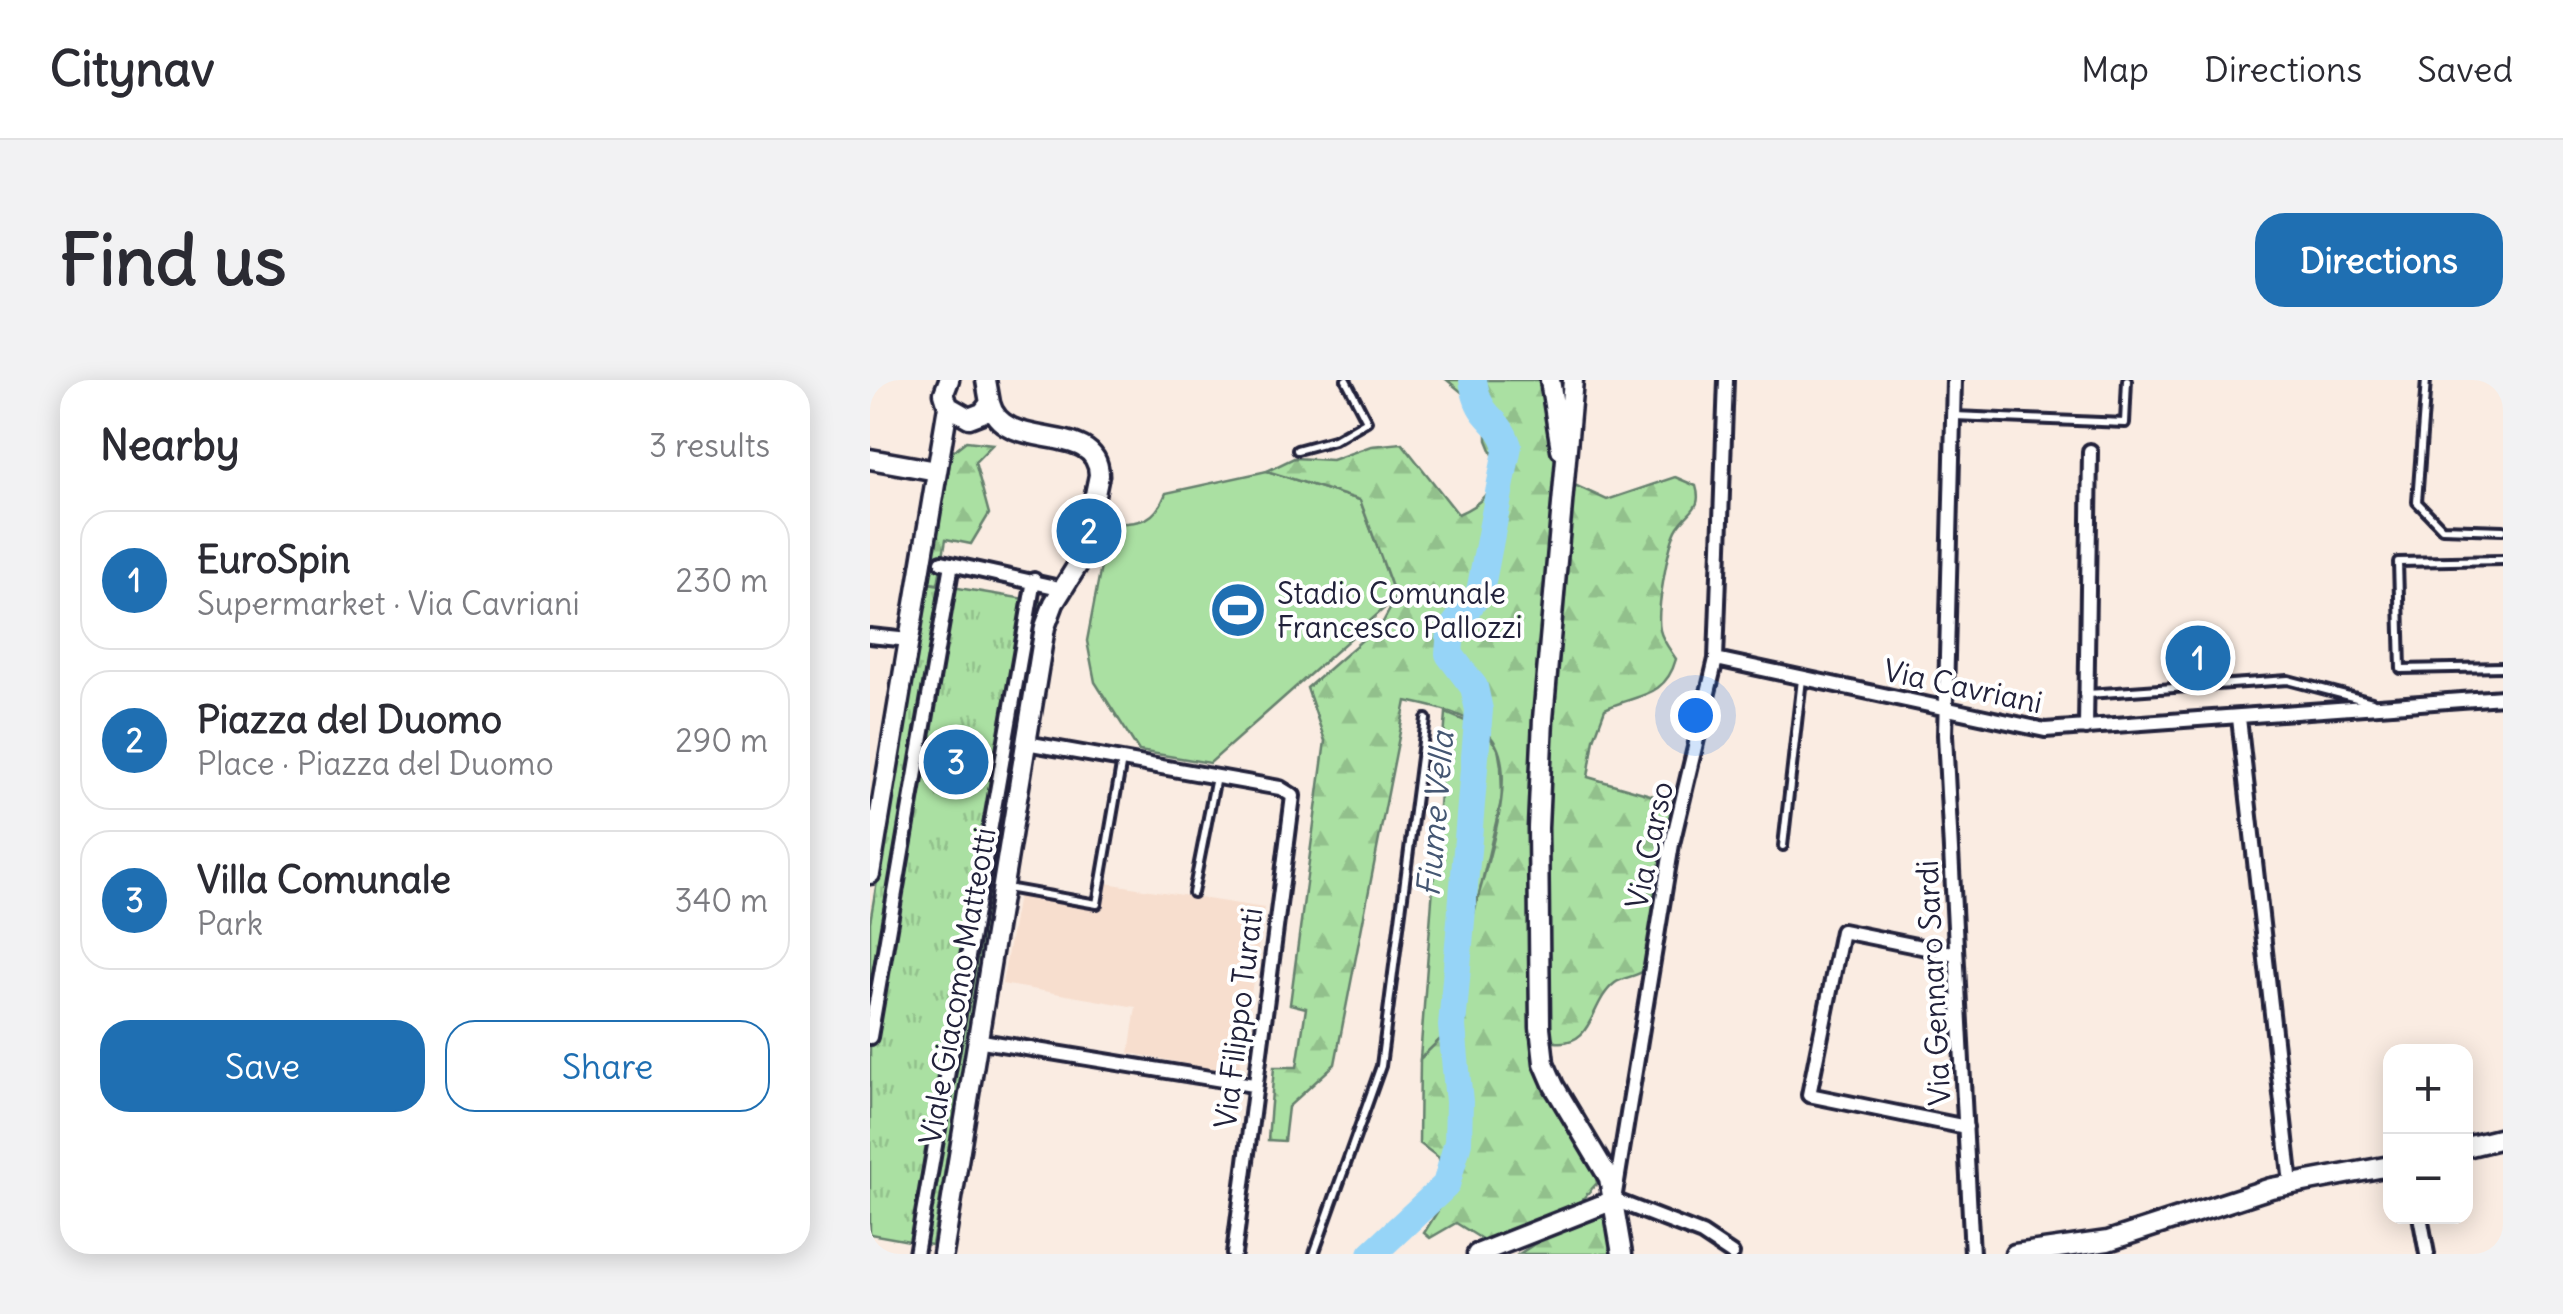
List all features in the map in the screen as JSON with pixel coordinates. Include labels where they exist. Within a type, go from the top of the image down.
[{"type":"street","points":[[870,874],[875,811],[942,452],[948,406],[944,394],[949,380]]},
{"type":"street","points":[[1550,380],[1565,474]]},
{"type":"street","points":[[1574,380],[1540,774],[1540,1027],[1544,1062],[1554,1086],[1600,1157],[1614,1200],[1622,1254]]},
{"type":"street","name":"Via Carso","points":[[1614,1200],[1669,863],[1716,659],[1726,380]]},
{"type":"street","name":"Via Gennaro Sardi","points":[[1954,380],[1946,709],[1972,1254]]},
{"type":"street","points":[[942,452],[969,418],[982,413],[990,388]]},
{"type":"street","points":[[870,1037],[947,563],[1064,589],[1084,553],[1098,464],[1083,446],[1008,427],[996,417],[990,388]]},
{"type":"street","points":[[948,406],[969,418]]},
{"type":"street","points":[[2086,728],[2090,451]]},
{"type":"street","points":[[870,460],[938,471]]},
{"type":"street","points":[[916,1254],[1034,580]]},
{"type":"street","name":"Viale Giacomo Matteotti","points":[[943,1254],[1050,610],[1064,589]]},
{"type":"street","points":[[870,636],[909,640]]},
{"type":"street","name":"Via Cavriani","points":[[1716,659],[2044,730],[2503,697]]},
{"type":"street","points":[[2240,718],[2291,1184]]},
{"type":"street","points":[[1026,743],[1216,776]]},
{"type":"street","name":"Via Filippo Turati","points":[[1216,776],[1286,790],[1292,803],[1234,1254]]},
{"type":"street","points":[[1956,954],[1842,931],[1810,1095],[1966,1127]]},
{"type":"street","points":[[976,1040],[1253,1085]]},
{"type":"street","points":[[2473,1146],[2503,1138]]},
{"type":"street","points":[[2015,1254],[2048,1252],[2137,1233],[2291,1184],[2383,1167]]},
{"type":"street","points":[[1477,1254],[1522,1245],[1614,1200],[1702,1234],[1732,1254]]},
{"type":"street","points":[[2421,1224],[2427,1254]]},
{"type":"lane","points":[[1297,450],[1334,440],[1368,421],[1346,380]]},
{"type":"lane","points":[[1952,416],[2125,423],[2127,380]]},
{"type":"lane","points":[[2426,380],[2417,502],[2442,528],[2503,530]]},
{"type":"lane","points":[[2503,560],[2398,562],[2401,669],[2503,667]]},
{"type":"lane","points":[[1783,846],[1802,677]]},
{"type":"lane","points":[[2087,694],[2288,680],[2383,705]]},
{"type":"lane","points":[[1314,1254],[1381,1066],[1426,719]]},
{"type":"lane","points":[[1002,888],[1097,904],[1122,759]]},
{"type":"lane","points":[[1193,893],[1216,776]]},
{"type":"shaded area","points":[[1106,883],[1264,908],[1239,1074],[1129,1053],[1136,1007],[1002,984],[1018,896],[1101,910]]},
{"type":"green space","points":[[1447,380],[1545,380],[1558,484],[1529,1034],[1539,1077],[1592,1157],[1597,1183],[1571,1212],[1485,1241],[1456,1223],[1430,1238],[1424,1233],[1444,1201],[1439,1158],[1419,1143],[1420,1059],[1463,1017],[1470,932],[1494,839],[1502,789],[1502,768],[1492,738],[1458,715],[1406,701],[1335,1064],[1288,1107],[1284,1141],[1268,1140],[1274,1067],[1297,1067],[1306,1008],[1290,1004],[1325,741],[1307,688],[1383,622],[1396,598],[1360,500],[1267,471],[1294,458],[1332,460],[1371,446],[1402,443],[1458,514],[1467,510],[1484,496],[1498,467],[1487,440],[1487,413]]},
{"type":"green space","points":[[966,441],[993,444],[975,462],[989,514],[971,544],[946,539],[938,584],[928,583],[952,452]]},
{"type":"green space","name":"Stadio Comunale Francesco Pallozzi","points":[[1267,471],[1360,500],[1396,598],[1210,763],[1139,751],[1095,682],[1087,641],[1109,524],[1151,516],[1166,493]]},
{"type":"green space","points":[[1675,477],[1696,486],[1698,494],[1696,505],[1674,535],[1661,594],[1660,630],[1676,659],[1665,682],[1657,688],[1605,709],[1594,739],[1588,777],[1678,803],[1645,970],[1622,979],[1607,991],[1578,1037],[1555,1042],[1547,1028],[1543,814],[1568,482],[1607,500]]},
{"type":"green space","points":[[928,583],[1043,602],[932,1245],[870,1234],[870,922]]},
{"type":"green space","points":[[1446,713],[1482,728],[1498,748],[1502,797],[1469,937],[1463,1017],[1420,1059]]},
{"type":"green space","points":[[1612,1210],[1617,1254],[1519,1254],[1563,1226]]},
{"type":"waterway","name":"Fiume Vella","points":[[1372,1254],[1446,1185],[1458,1142],[1459,1102],[1452,1026],[1479,710],[1474,687],[1449,654],[1451,630],[1480,592],[1508,446],[1480,404],[1473,380]]},
{"type":"place","name":"Piazza del Duomo","points":[[1089,531]]},
{"type":"place","name":"Stadio Comunale Francesco Pallozzi","points":[[1238,610]]},
{"type":"place","name":"EuroSpin","points":[[2198,658]]},
{"type":"place","name":"Villa Comunale","points":[[956,762]]}]
